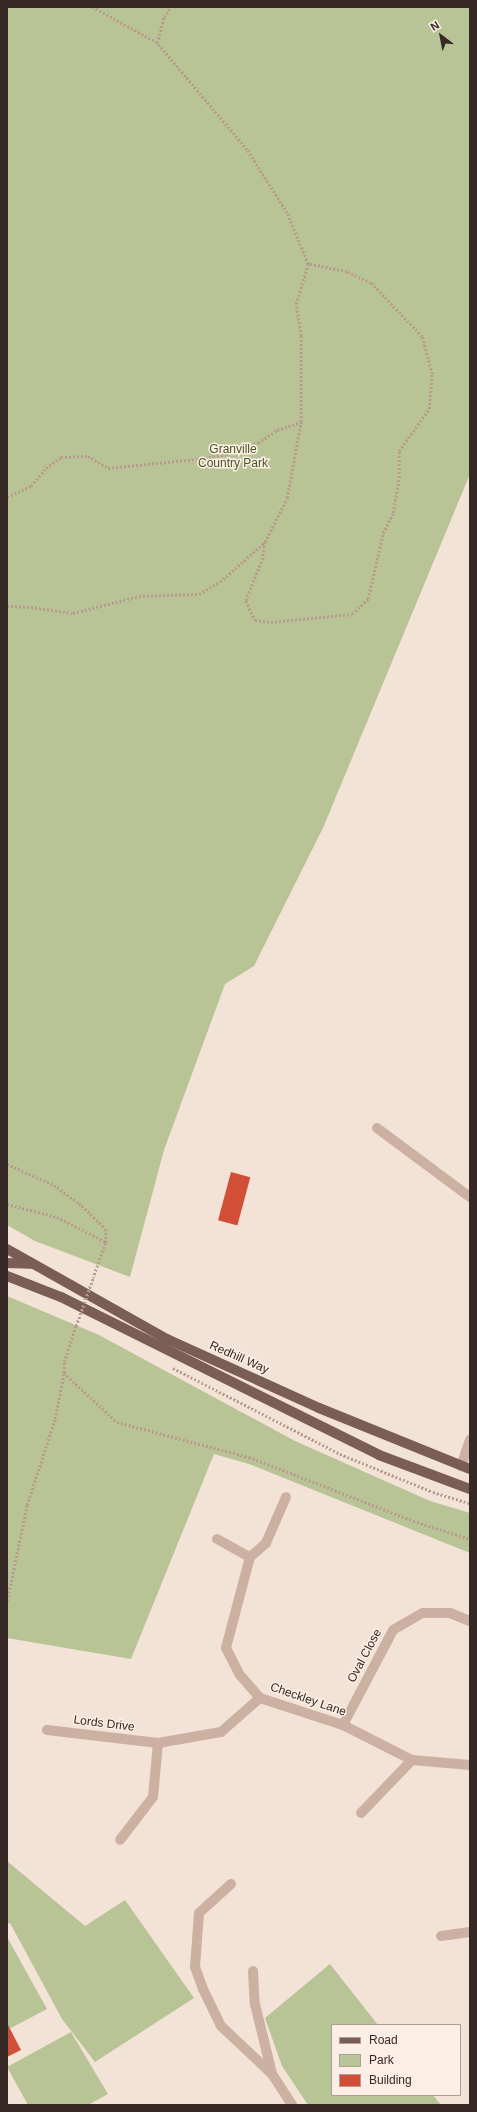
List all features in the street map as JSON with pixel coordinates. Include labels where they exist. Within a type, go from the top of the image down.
[{"type":"main road","name":"Redhill Way","points":[[7,1250],[167,1339],[319,1408],[466,1468]]},
{"type":"main road","points":[[7,1263],[34,1264]]},
{"type":"main road","name":"Redhill Way","points":[[7,1276],[62,1297],[379,1455],[470,1489]]},
{"type":"street","points":[[377,1128],[470,1197]]},
{"type":"street","points":[[466,1468],[470,1440]]},
{"type":"street","points":[[217,1539],[234,1546],[250,1557],[266,1543],[286,1497]]},
{"type":"street","name":"Checkley Lane","points":[[250,1557],[226,1648],[240,1675],[260,1698],[343,1725],[412,1760],[470,1768]]},
{"type":"street","name":"Oval Close","points":[[343,1725],[393,1630],[422,1613],[450,1613],[470,1621]]},
{"type":"street","name":"Lords Drive","points":[[47,1730],[158,1743],[221,1732],[260,1698]]},
{"type":"street","points":[[120,1840],[153,1797],[158,1743]]},
{"type":"street","points":[[361,1813],[412,1760]]},
{"type":"street","points":[[231,1884],[199,1913],[195,1967],[203,1989],[221,2026],[272,2074],[292,2105]]},
{"type":"street","points":[[441,1936],[470,1932]]},
{"type":"street","points":[[253,1971],[255,2004],[272,2074]]},
{"type":"path","points":[[92,7],[157,43],[247,150],[287,213],[308,264],[296,304],[301,336],[301,422],[287,498],[265,542],[263,558],[246,601],[254,620],[271,622],[352,614],[368,599],[383,533],[393,513],[399,478],[399,451],[429,409],[432,374],[422,337],[371,283],[347,272],[308,264]]},
{"type":"path","points":[[157,43],[164,18],[171,7]]},
{"type":"path","points":[[7,497],[31,486],[46,468],[61,457],[88,456],[108,468],[198,459],[227,454],[258,444],[277,430],[301,422]]},
{"type":"path","points":[[7,606],[31,607],[73,613],[139,596],[199,594],[220,582],[265,542]]},
{"type":"path","points":[[7,1164],[54,1185],[79,1203],[106,1229],[106,1243],[64,1362],[64,1373],[55,1419],[27,1506],[7,1600]]},
{"type":"path","points":[[7,1204],[57,1217],[106,1243]]},
{"type":"path","points":[[64,1373],[117,1422],[249,1457],[417,1522],[470,1539]]},
{"type":"green space","name":"Granville Country Park","points":[[7,7],[470,7],[470,474],[323,828],[254,966],[225,984],[164,1150],[130,1277],[35,1241],[7,1225]]},
{"type":"green space","points":[[7,1296],[99,1335],[295,1441],[430,1501],[470,1513],[470,1553],[249,1464],[214,1454],[131,1659],[7,1638]]},
{"type":"green space","points":[[7,1861],[85,1926],[125,1900],[194,1998],[95,2062],[62,2019],[10,1923],[7,1924]]},
{"type":"green space","points":[[7,1937],[47,2009],[7,2030]]},
{"type":"green space","points":[[330,1964],[377,2024],[331,2024],[331,2096],[434,2096],[441,2105],[308,2105],[282,2066],[265,2018]]},
{"type":"green space","points":[[71,2032],[108,2094],[88,2105],[28,2105],[7,2067]]},
{"type":"building","points":[[231,1172],[250,1177],[237,1225],[218,1220]]},
{"type":"building","points":[[7,2023],[21,2050],[7,2057]]}]
